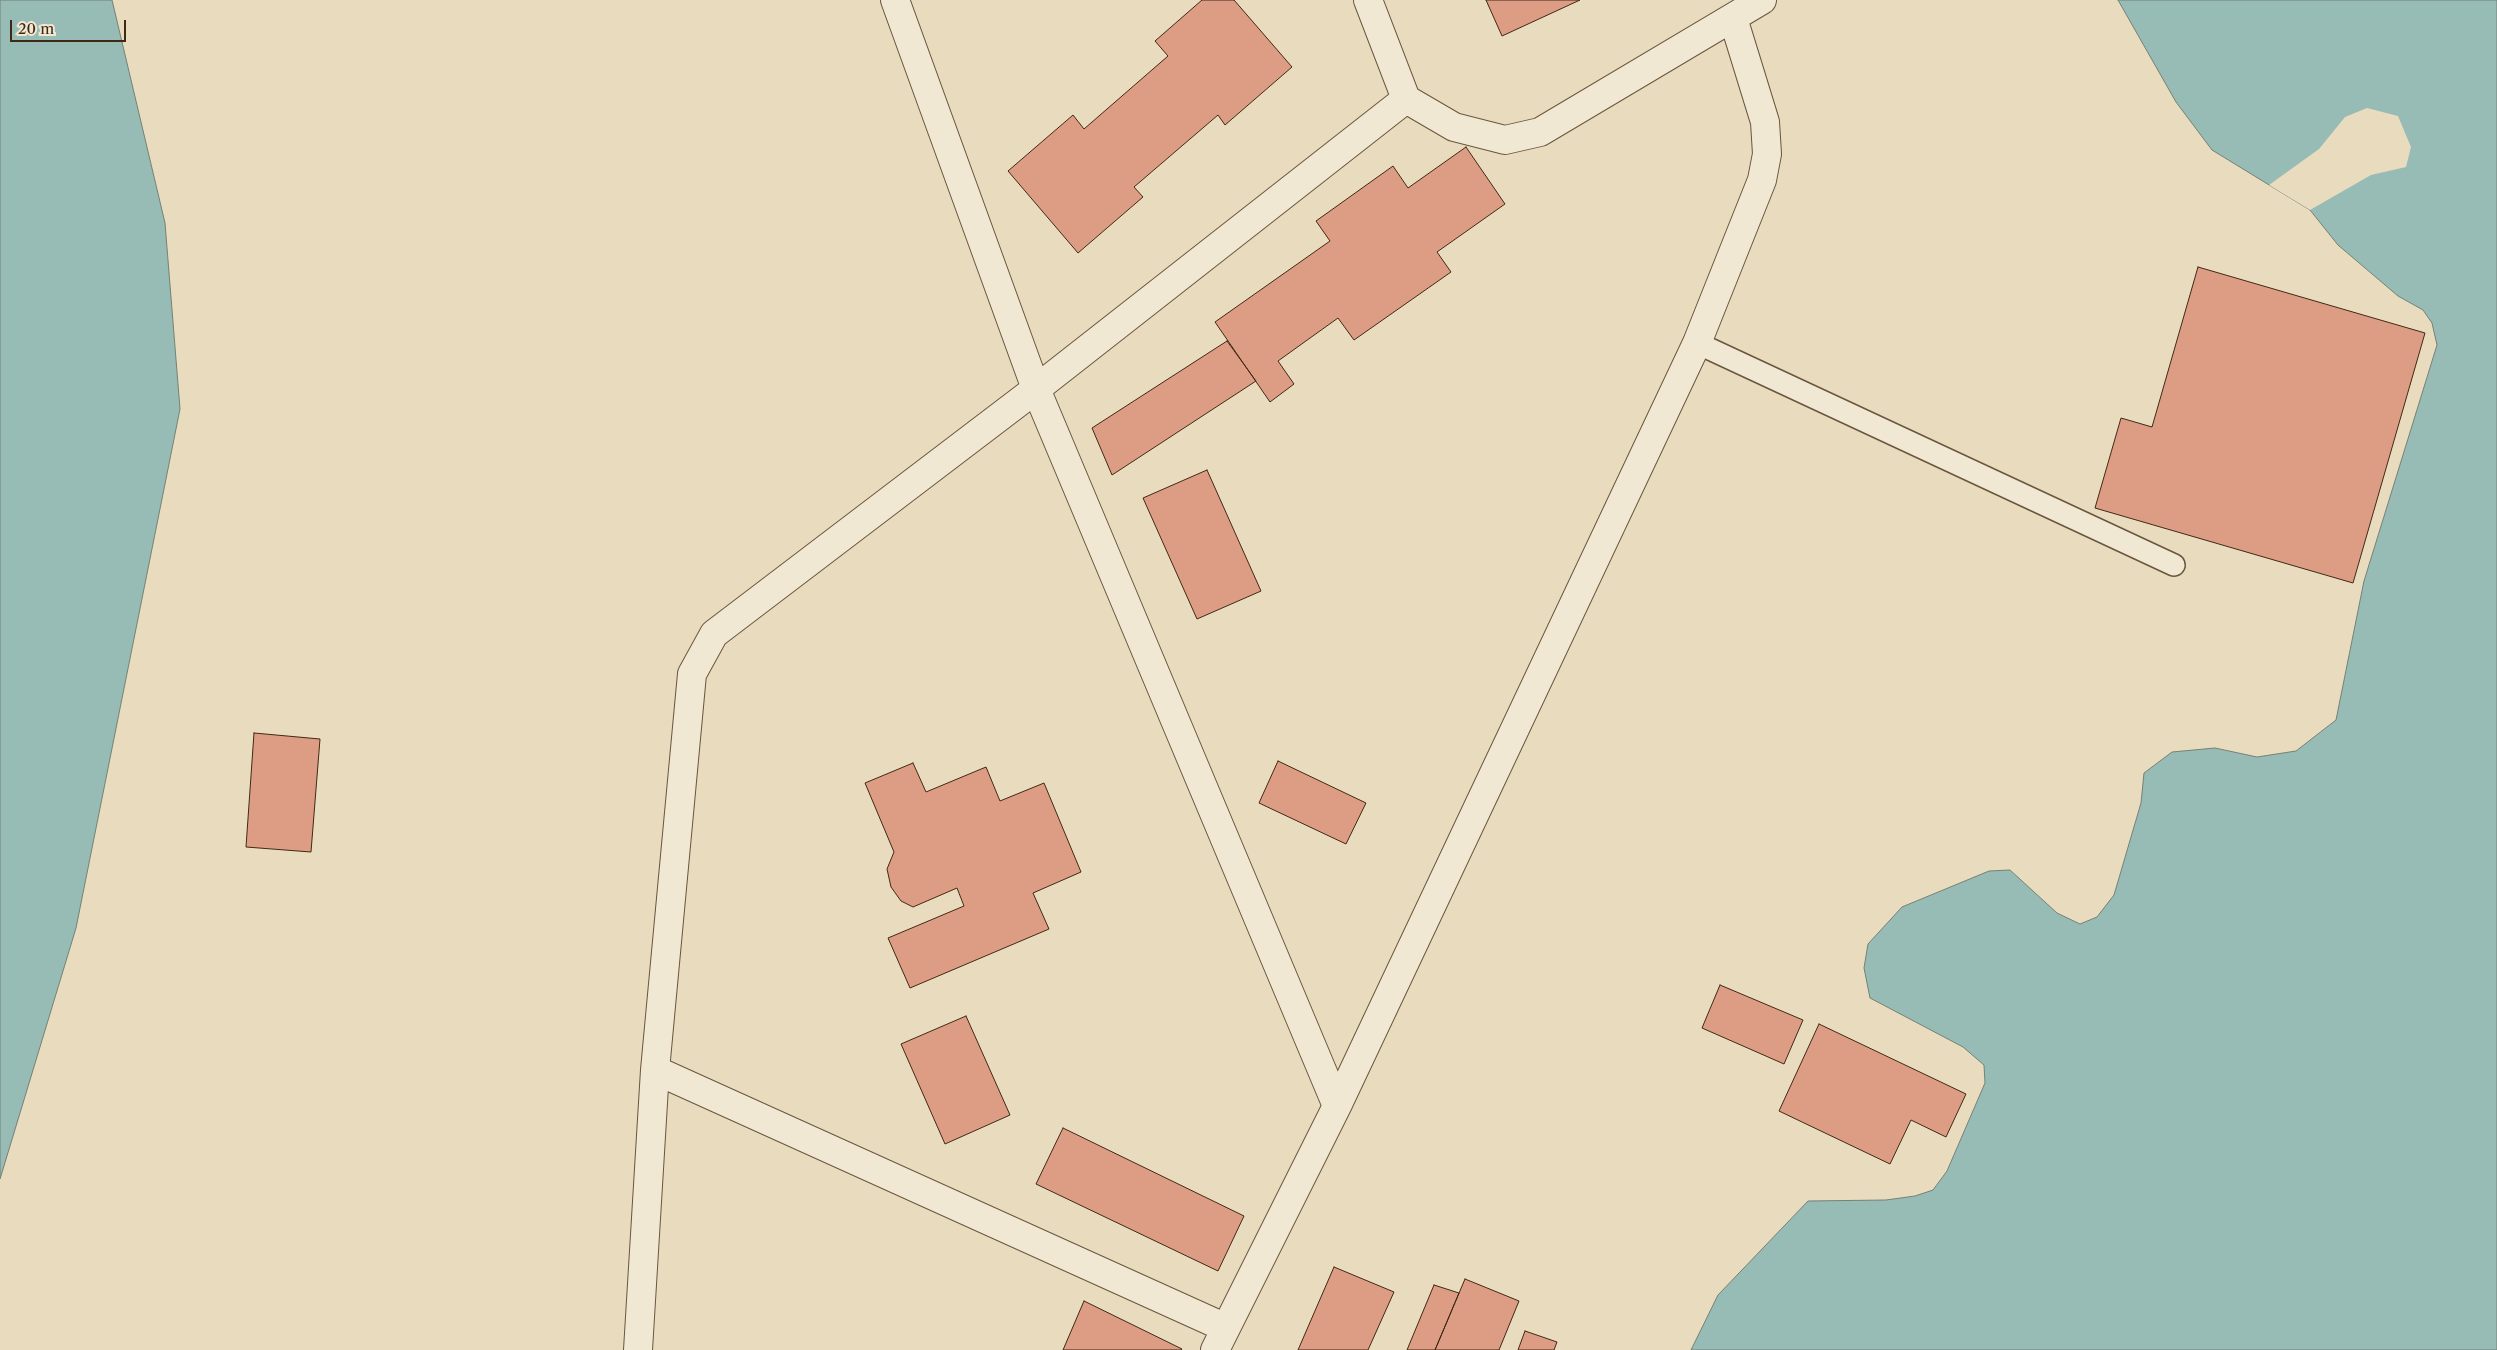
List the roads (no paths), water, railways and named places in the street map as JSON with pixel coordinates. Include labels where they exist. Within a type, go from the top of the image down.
[{"type":"street","points":[[895,0],[1036,390],[1337,1106]]},
{"type":"street","points":[[1368,0],[1406,99],[1454,128],[1505,140],[1540,132],[1762,0]]},
{"type":"street","points":[[655,1070],[1220,1339],[1337,1106],[1697,343],[1762,180],[1767,154],[1765,122],[1733,18]]},
{"type":"street","points":[[638,1350],[655,1070],[692,674],[714,634],[1036,390],[1406,99]]},
{"type":"lane","points":[[1697,343],[2174,565]]},
{"type":"water","points":[[0,0],[112,0],[165,223],[180,409],[76,928],[0,1179]]},
{"type":"water","points":[[2118,0],[2497,0],[2497,1350],[1691,1350],[1718,1295],[1808,1201],[1886,1200],[1915,1196],[1933,1190],[1947,1171],[1985,1083],[1984,1065],[1963,1047],[1870,998],[1864,968],[1868,944],[1902,907],[1989,871],[2010,870],[2057,913],[2080,924],[2097,917],[2114,895],[2141,803],[2144,773],[2172,752],[2215,748],[2257,757],[2296,751],[2336,720],[2364,581],[2437,345],[2432,323],[2423,310],[2398,296],[2338,245],[2310,210],[2212,150],[2176,102]]}]
